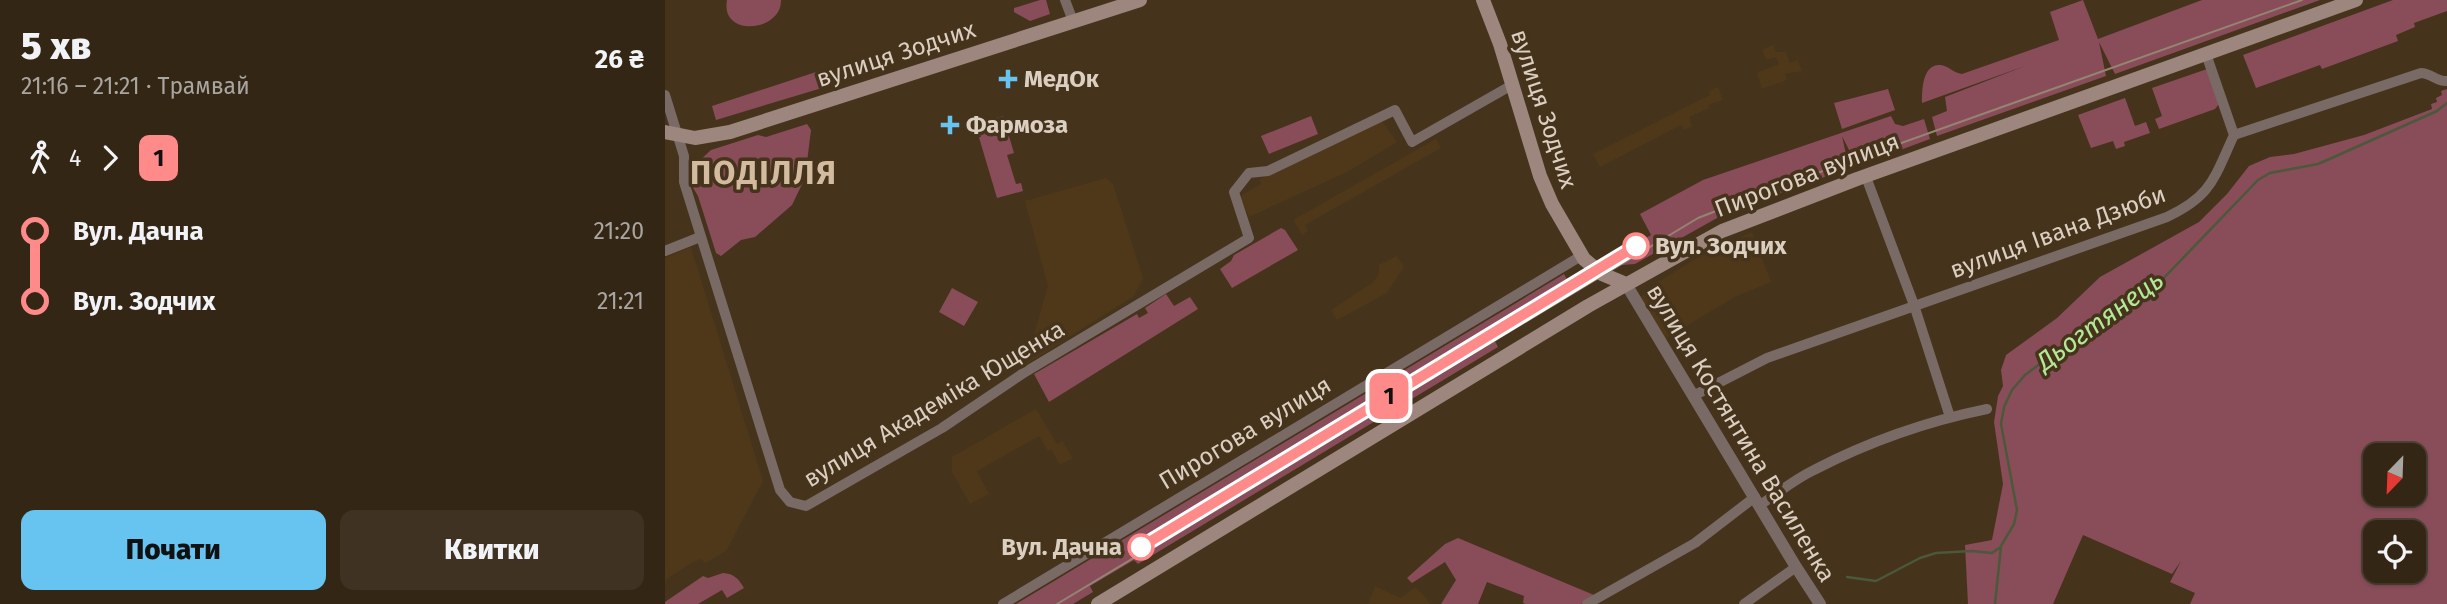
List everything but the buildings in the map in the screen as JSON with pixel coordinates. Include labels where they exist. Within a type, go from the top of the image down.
[{"type":"main road","name":"вулиця Зодчих","points":[[671,134],[704,137],[730,132],[1140,0]]},
{"type":"main road","name":"вулиця Зодчих","points":[[1483,0],[1540,176],[1556,212],[1581,256],[1595,270],[1626,284]]},
{"type":"main road","name":"Пирогова вулиця","points":[[1098,604],[1626,284],[1722,231],[2356,0]]},
{"type":"street","points":[[1065,0],[1073,21]]},
{"type":"street","points":[[2206,54],[2234,135],[2421,73],[2447,81]]},
{"type":"street","name":"вулиця Академіка Ющенка","points":[[665,95],[671,134],[684,156],[684,182],[700,237],[780,490],[790,502],[806,506],[942,428],[1022,374],[1249,238],[1234,192],[1249,173],[1268,170],[1395,110],[1412,142],[1512,85]]},
{"type":"street","name":"вулиця Івана Дзюби","points":[[1693,396],[1767,358],[2124,233],[2187,208],[2209,186],[2234,135]]},
{"type":"street","points":[[1865,177],[1914,305],[1950,417]]},
{"type":"street","points":[[665,251],[700,237]]},
{"type":"street","name":"Пирогова вулиця","points":[[1003,604],[1581,256]]},
{"type":"street","name":"вулиця Костянтина Василенка","points":[[1626,284],[1820,604]]},
{"type":"street","points":[[1587,604],[1695,543],[1757,501],[1813,470],[1875,443],[1950,417],[1987,409]]},
{"type":"street","points":[[1744,604],[1796,567]]},
{"type":"shaded area","points":[[727,0],[781,0],[779,11],[772,19],[752,26],[733,21],[727,12]]},
{"type":"shaded area","points":[[1046,0],[1050,14],[1030,21],[1014,12],[1014,8]]},
{"type":"shaded area","points":[[2083,0],[2098,39],[2202,0],[2320,0],[2115,74],[2099,42],[2106,76],[1937,136],[1932,117],[1947,111],[1945,97],[2025,66],[1922,103],[1924,79],[1930,68],[1941,65],[1962,74],[2059,40],[2050,12]]},
{"type":"shaded area","points":[[2393,0],[2447,0],[2447,11],[2414,23],[2415,27],[2396,35],[2398,41],[2322,69],[2320,65],[2256,88],[2243,55]]},
{"type":"shaded area","points":[[1773,45],[1776,52],[1786,52],[1790,63],[1798,60],[1802,71],[1785,74],[1787,80],[1762,89],[1757,73],[1779,64],[1776,57],[1766,60],[1762,50]]},
{"type":"shaded area","points":[[2210,68],[2222,100],[2215,109],[2159,129],[2155,119],[2162,116],[2152,88]]},
{"type":"shaded area","points":[[822,70],[825,85],[822,88],[716,120],[712,106]]},
{"type":"shaded area","points":[[1718,87],[1723,100],[1708,105],[1709,108],[1689,117],[1692,126],[1684,130],[1681,125],[1600,167],[1593,154],[1710,95],[1709,91]]},
{"type":"shaded area","points":[[1888,89],[1895,110],[1842,129],[1834,103]]},
{"type":"shaded area","points":[[2447,89],[2447,604],[2190,604],[2195,593],[2170,582],[2181,561],[2172,574],[2083,535],[2053,604],[1968,604],[1965,545],[1992,540],[2003,484],[1994,422],[1998,396],[2003,386],[2001,370],[2006,355],[2057,318],[2100,277],[2199,222],[2227,194],[2249,166],[2270,157],[2294,154],[2364,135],[2432,109],[2431,104],[2437,102],[2436,98],[2442,95],[2441,91]]},
{"type":"shaded area","points":[[2125,98],[2135,126],[2146,122],[2150,133],[2124,142],[2125,146],[2116,149],[2113,141],[2091,148],[2078,115]]},
{"type":"shaded area","points":[[1003,116],[1014,153],[1007,155],[1016,184],[1021,183],[1023,191],[997,198],[975,124]]},
{"type":"shaded area","points":[[1311,116],[1318,134],[1269,154],[1261,136]]},
{"type":"shaded area","points":[[1891,116],[1895,124],[1903,126],[1924,119],[1930,139],[1857,166],[1842,136],[1849,168],[1726,213],[1635,264],[1622,265],[1616,256],[1651,235],[1640,214],[1703,180]]},
{"type":"shaded area","points":[[1382,121],[1397,142],[1349,171],[1249,217],[1241,198],[1243,194],[1261,184],[1260,179]]},
{"type":"shaded area","points":[[807,124],[811,130],[805,178],[792,205],[755,237],[741,240],[721,256],[716,253],[698,196],[692,186],[698,162],[711,150],[758,135],[766,137]]},
{"type":"shaded area","points":[[1436,139],[1441,148],[1305,225],[1308,231],[1302,235],[1293,220]]},
{"type":"shaded area","points":[[1106,178],[1113,184],[1143,278],[1134,296],[1025,365],[1048,286],[1025,201]]},
{"type":"shaded area","points":[[1281,228],[1298,250],[1232,288],[1220,269],[1231,261],[1234,255]]},
{"type":"shaded area","points":[[1752,232],[1771,282],[1735,297],[1661,341],[1636,299],[1652,289],[1656,283],[1712,249]]},
{"type":"shaded area","points":[[691,247],[763,481],[726,551],[705,563],[701,559],[693,562],[665,580],[665,258]]},
{"type":"shaded area","points":[[1397,256],[1404,267],[1387,293],[1337,320],[1331,310],[1372,283],[1379,274],[1379,265]]},
{"type":"shaded area","points":[[1564,274],[1574,292],[1495,341],[1498,347],[1138,564],[1134,560],[1090,586],[1093,592],[1073,604],[1016,604]]},
{"type":"shaded area","points":[[952,288],[978,302],[964,326],[939,312]]},
{"type":"shaded area","points":[[1166,294],[1174,306],[1190,297],[1198,309],[1049,402],[1034,374],[1137,314],[1139,318],[1148,313],[1145,308]]},
{"type":"shaded area","points":[[1036,409],[1057,444],[1062,441],[1073,458],[1060,465],[1039,436],[977,471],[989,494],[970,504],[952,472],[952,457]]},
{"type":"shaded area","points":[[1458,538],[1594,595],[1581,604],[1526,604],[1523,603],[1524,596],[1487,582],[1478,604],[1441,604],[1456,580],[1445,562],[1412,583],[1407,578],[1445,544]]},
{"type":"shaded area","points":[[723,573],[735,577],[744,588],[727,598],[722,590],[698,604],[665,604],[703,576],[708,578]]},
{"type":"shaded area","points":[[1375,586],[1400,598],[1416,587],[1431,604],[1368,604]]},
{"type":"waterway","name":"Дьогтянець","points":[[1995,604],[2001,546],[2014,524],[2017,510],[2001,424],[2004,407],[2012,390],[2025,375],[2102,317],[2159,283],[2258,180],[2270,173],[2318,164],[2437,111],[2447,103]]},
{"type":"waterway","points":[[1847,577],[1876,581],[1920,558],[1936,553],[1992,553],[1999,548]]},
{"type":"tram line","points":[[1057,604],[1698,218],[2302,0]]},
{"type":"tram line","name":"1","points":[[1141,547],[1636,246]]},
{"type":"place","name":"МедОк","points":[[1008,79]]},
{"type":"place","name":"Фармоза","points":[[950,125]]},
{"type":"place","name":"Вул. Зодчих","points":[[1636,246]]},
{"type":"place","name":"Вул. Дачна","points":[[1141,547]]},
{"type":"district","name":"ПОДІЛЛЯ","points":[[764,173]]}]
